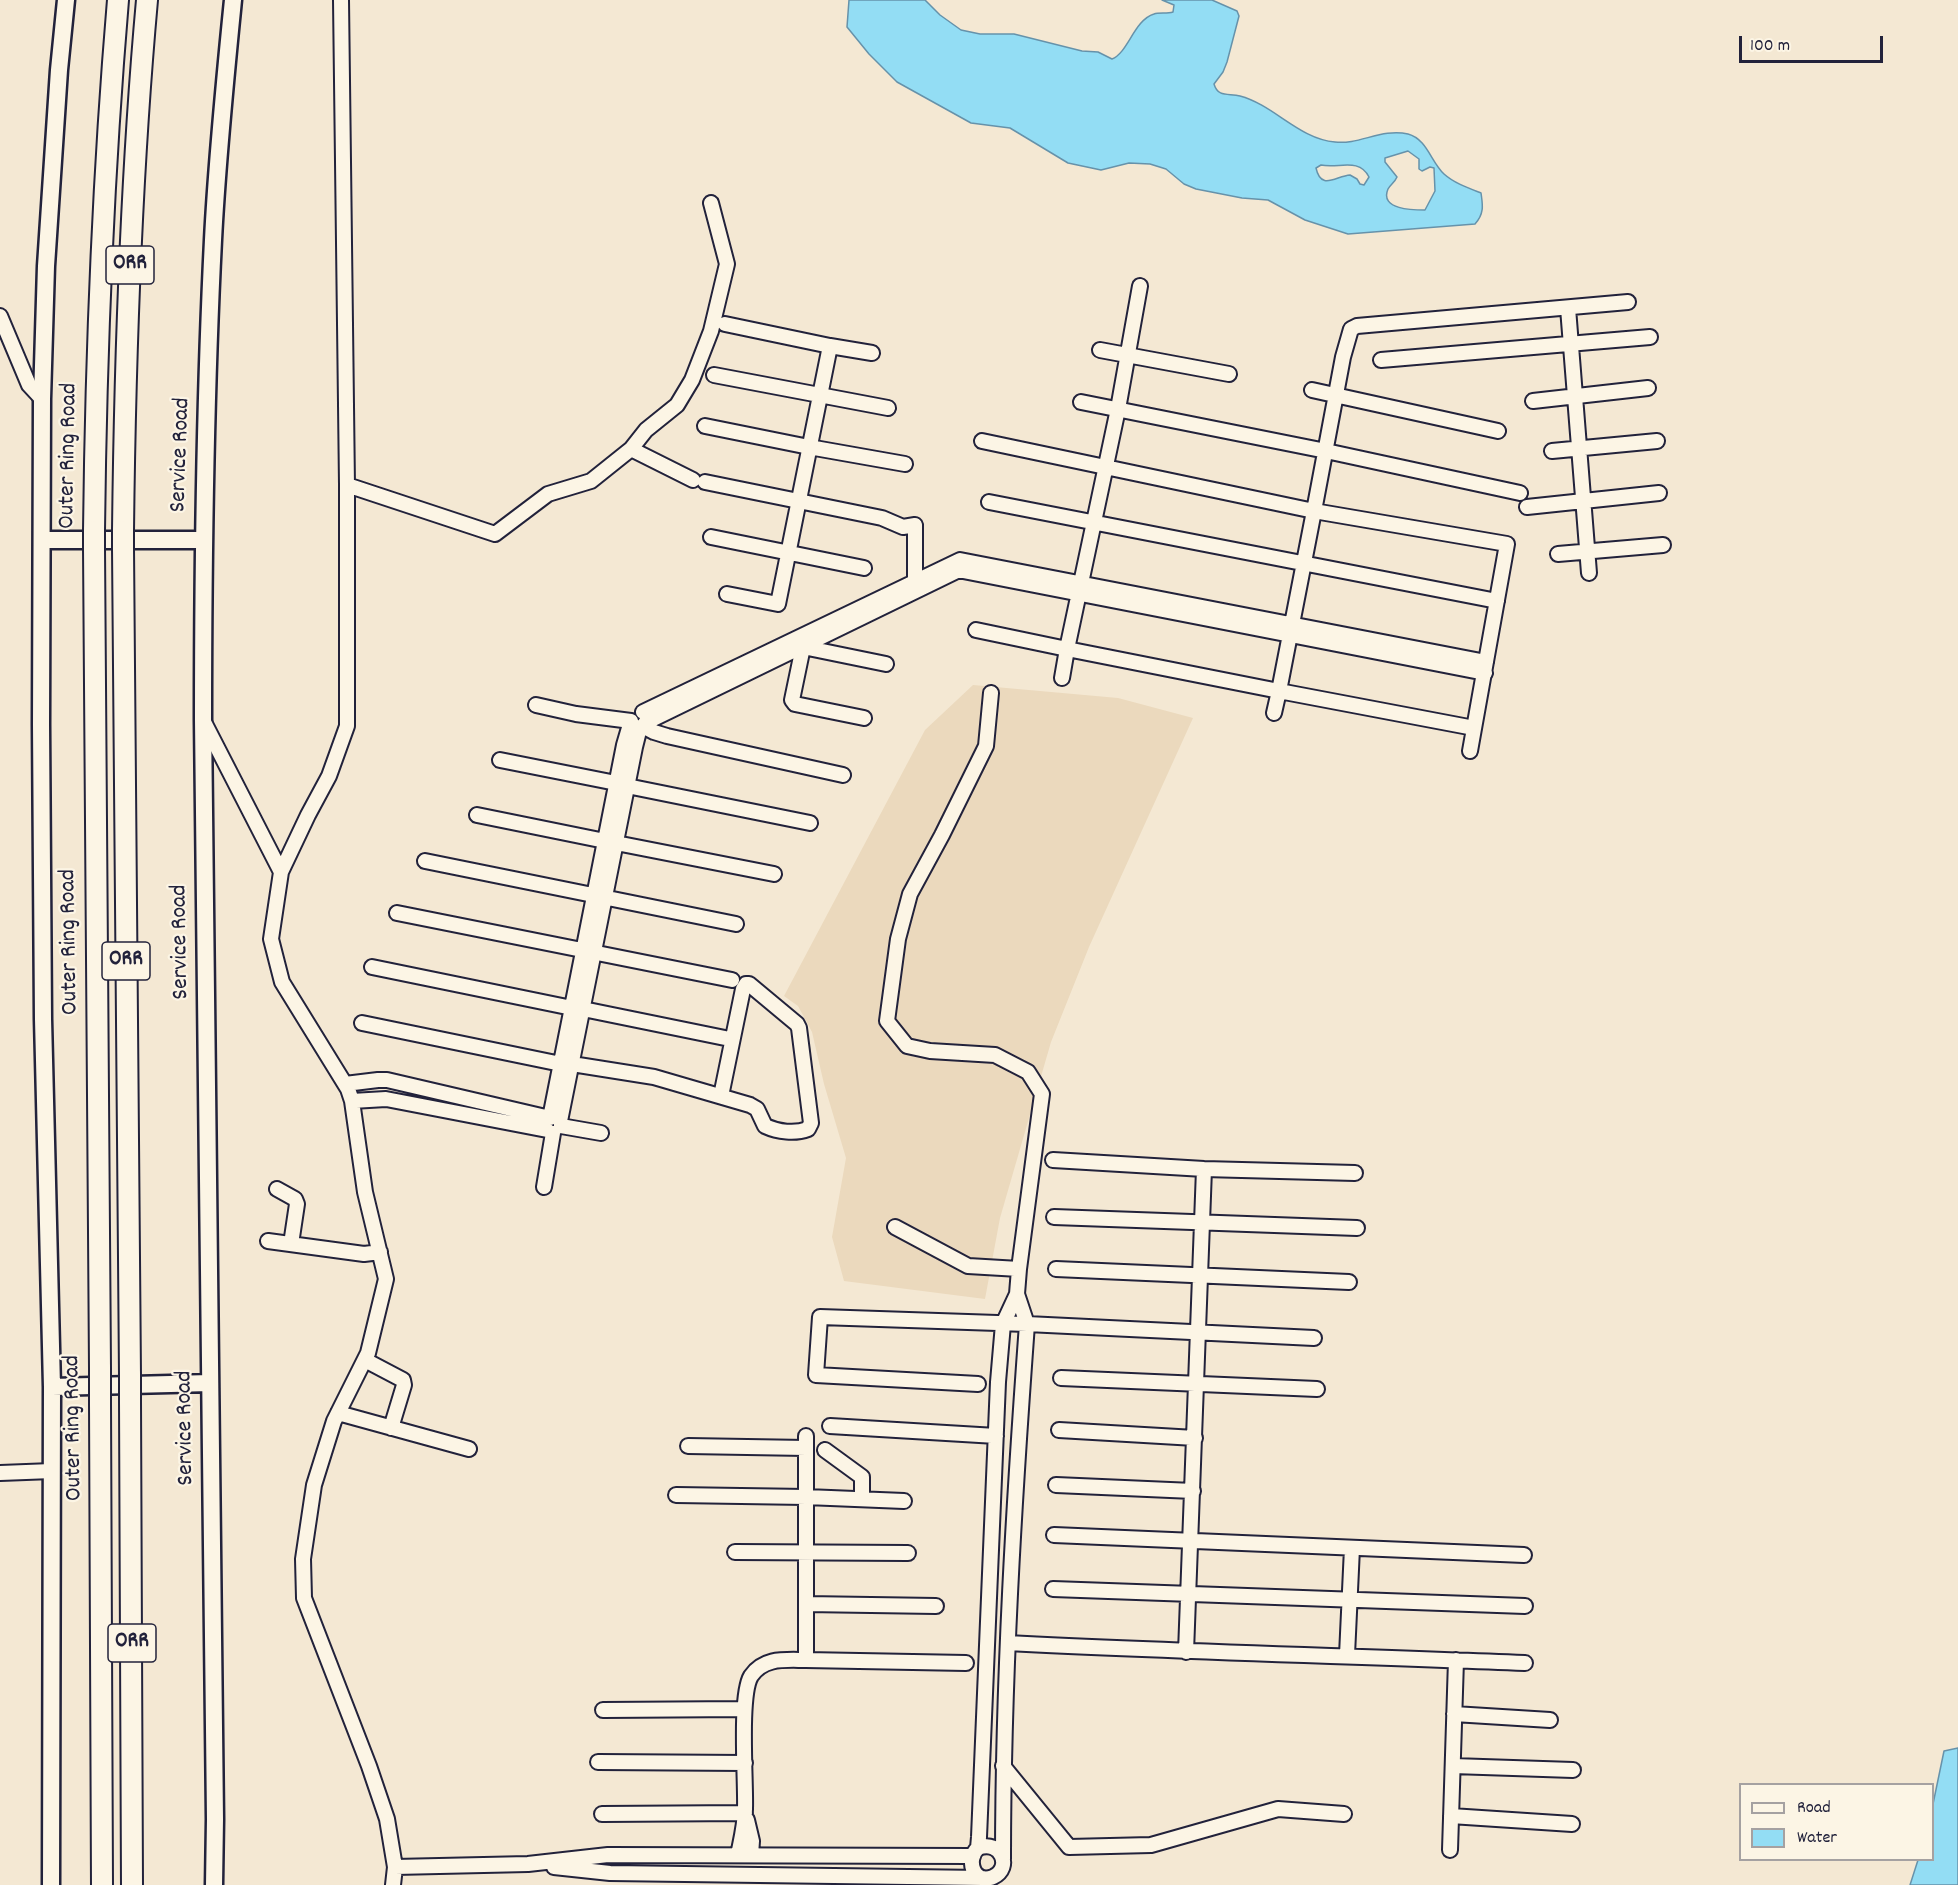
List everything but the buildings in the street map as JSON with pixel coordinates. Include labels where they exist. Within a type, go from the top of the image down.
[{"type":"highway","name":"Outer Ring Road","points":[[102,1885],[94,539],[97,343],[118,0]]},
{"type":"highway","name":"ORR","points":[[132,1885],[123,540],[130,269],[147,0]]},
{"type":"main road","points":[[51,1885],[52,1387],[43,995],[42,399],[46,266],[66,0]]},
{"type":"main road","name":"Service Road","points":[[214,1885],[203,540],[213,239],[222,109],[233,0]]},
{"type":"main road","points":[[43,540],[203,540]]},
{"type":"main road","points":[[52,1387],[210,1383]]},
{"type":"street","points":[[341,0],[347,485],[346,726],[329,776],[281,872],[271,939],[282,982],[345,1084],[352,1101],[365,1192],[386,1279],[368,1353],[338,1413],[314,1485],[303,1559],[304,1598],[373,1777],[391,1834],[395,1867],[393,1885]]},
{"type":"street","points":[[347,485],[495,534],[548,494],[591,480],[631,449],[646,430],[677,405],[692,380],[711,331],[727,264],[711,203]]},
{"type":"street","points":[[1062,678],[1118,409],[1140,286]]},
{"type":"street","points":[[1274,713],[1351,329],[1628,302]]},
{"type":"street","points":[[1568,308],[1589,573]]},
{"type":"street","points":[[0,316],[29,385],[42,399]]},
{"type":"street","points":[[725,324],[872,353]]},
{"type":"street","points":[[1381,360],[1650,337]]},
{"type":"street","points":[[727,594],[778,604],[830,346]]},
{"type":"street","points":[[1100,350],[1229,374]]},
{"type":"street","points":[[714,375],[888,408]]},
{"type":"street","points":[[1533,401],[1648,388]]},
{"type":"street","points":[[1312,390],[1498,431]]},
{"type":"street","points":[[1081,402],[1520,493]]},
{"type":"street","points":[[705,426],[905,464]]},
{"type":"street","points":[[982,441],[1314,511],[1508,544],[1470,751]]},
{"type":"street","points":[[1551,451],[1657,441]]},
{"type":"street","points":[[631,449],[699,481],[882,518],[903,527],[915,525],[915,580]]},
{"type":"street","points":[[1527,507],[1659,493]]},
{"type":"street","points":[[989,502],[1497,601]]},
{"type":"street","points":[[711,537],[864,568]]},
{"type":"street","points":[[1558,554],[1663,545]]},
{"type":"street","points":[[544,1187],[610,842],[622,784],[640,722],[915,580],[960,560],[1080,587],[1485,667]]},
{"type":"street","points":[[640,722],[803,647],[957,571],[1080,587]]},
{"type":"street","points":[[976,630],[1279,692],[1474,728]]},
{"type":"street","points":[[803,647],[886,664]]},
{"type":"street","points":[[803,647],[792,700],[795,704],[864,718]]},
{"type":"street","points":[[528,1864],[611,1879],[741,1875],[989,1878],[999,1874],[1004,1864],[1003,1766],[1008,1643],[1027,1324],[1017,1294],[1018,1269],[1042,1094],[1028,1072],[995,1055],[930,1051],[907,1046],[887,1021],[898,939],[910,894],[986,746],[991,693]]},
{"type":"street","points":[[536,705],[576,714],[640,722],[654,732],[667,736],[843,775]]},
{"type":"street","points":[[203,720],[281,872]]},
{"type":"street","points":[[500,760],[810,823]]},
{"type":"street","points":[[477,815],[774,874]]},
{"type":"street","points":[[425,861],[736,924]]},
{"type":"street","points":[[397,914],[732,980]]},
{"type":"street","points":[[372,967],[725,1038]]},
{"type":"street","points":[[362,1023],[566,1064],[654,1077],[754,1106],[765,1126],[795,1133],[810,1127],[811,1123],[797,1024],[749,984],[744,985],[721,1096]]},
{"type":"street","points":[[345,1084],[387,1080],[554,1126]]},
{"type":"street","points":[[352,1101],[386,1099],[601,1133]]},
{"type":"street","points":[[1053,1160],[1204,1169],[1355,1173]]},
{"type":"street","points":[[1186,1652],[1204,1169]]},
{"type":"street","points":[[278,1190],[295,1200],[297,1204],[291,1244]]},
{"type":"street","points":[[1054,1217],[1356,1228]]},
{"type":"street","points":[[895,1227],[968,1266],[1018,1269]]},
{"type":"street","points":[[268,1241],[364,1254],[380,1252]]},
{"type":"street","points":[[1056,1269],[1349,1282]]},
{"type":"street","points":[[983,1878],[974,1872],[971,1861],[975,1852],[1003,1324],[1017,1294]]},
{"type":"street","points":[[978,1384],[816,1375],[820,1317],[1314,1338]]},
{"type":"street","points":[[365,1360],[403,1380],[404,1385],[391,1428]]},
{"type":"street","points":[[1060,1378],[1317,1389]]},
{"type":"street","points":[[338,1413],[469,1449]]},
{"type":"street","points":[[830,1426],[996,1436]]},
{"type":"street","points":[[1059,1430],[1195,1438]]},
{"type":"street","points":[[688,1446],[806,1442],[806,1660]]},
{"type":"street","points":[[825,1450],[862,1477],[862,1499]]},
{"type":"street","points":[[0,1473],[52,1471]]},
{"type":"street","points":[[994,1476],[1017,1477]]},
{"type":"street","points":[[1056,1485],[1193,1491]]},
{"type":"street","points":[[676,1495],[904,1501]]},
{"type":"street","points":[[1053,1535],[1524,1555]]},
{"type":"street","points":[[1347,1655],[1352,1548]]},
{"type":"street","points":[[735,1552],[908,1553]]},
{"type":"street","points":[[1053,1589],[1525,1606]]},
{"type":"street","points":[[806,1604],[936,1606]]},
{"type":"street","points":[[1008,1643],[1186,1652],[1347,1655],[1525,1663]]},
{"type":"street","points":[[741,1875],[745,1813],[744,1709],[747,1688],[752,1676],[762,1666],[772,1660],[966,1663]]},
{"type":"street","points":[[1450,1850],[1456,1660]]},
{"type":"street","points":[[603,1710],[744,1709]]},
{"type":"street","points":[[1454,1714],[1550,1720]]},
{"type":"street","points":[[598,1761],[745,1763]]},
{"type":"street","points":[[1003,1766],[1069,1847],[1151,1845],[1278,1809],[1344,1814]]},
{"type":"street","points":[[1453,1766],[1573,1770]]},
{"type":"street","points":[[602,1814],[745,1813]]},
{"type":"street","points":[[1451,1816],[1572,1824]]},
{"type":"street","points":[[395,1867],[528,1864],[608,1855],[857,1855],[975,1852],[983,1846],[994,1847],[1003,1859]]},
{"type":"street","points":[[608,1855],[611,1879]]},
{"type":"street","points":[[857,1855],[857,1876]]},
{"type":"shaded area","points":[[973,685],[1118,698],[1193,718],[1089,947],[1051,1042],[1000,1218],[985,1299],[844,1281],[832,1237],[846,1158],[824,1084],[812,1032],[798,1006],[784,996],[925,730]]},
{"type":"water","points":[[849,0],[925,0],[940,15],[961,30],[980,34],[1014,34],[1082,51],[1098,52],[1112,59],[1118,56],[1147,17],[1156,13],[1173,12],[1174,5],[1162,0],[1212,0],[1237,11],[1239,16],[1227,62],[1214,84],[1218,91],[1252,100],[1322,140],[1344,142],[1389,133],[1408,134],[1420,141],[1444,174],[1457,183],[1481,193],[1481,213],[1475,224],[1348,234],[1305,220],[1268,200],[1242,198],[1196,189],[1184,184],[1166,169],[1150,164],[1129,163],[1101,170],[1068,163],[1010,128],[971,123],[897,82],[869,54],[847,27]],"holes":[[[1408,151],[1419,159],[1419,169],[1422,171],[1430,167],[1434,168],[1435,191],[1425,210],[1399,207],[1388,201],[1388,189],[1397,177],[1385,162],[1385,158]],[[1321,165],[1354,165],[1360,167],[1369,177],[1364,185],[1350,175],[1325,181],[1318,175],[1316,168]]]},
{"type":"water","points":[[1958,1748],[1958,1885],[1910,1885],[1918,1861],[1934,1861],[1934,1799],[1944,1751]]}]
